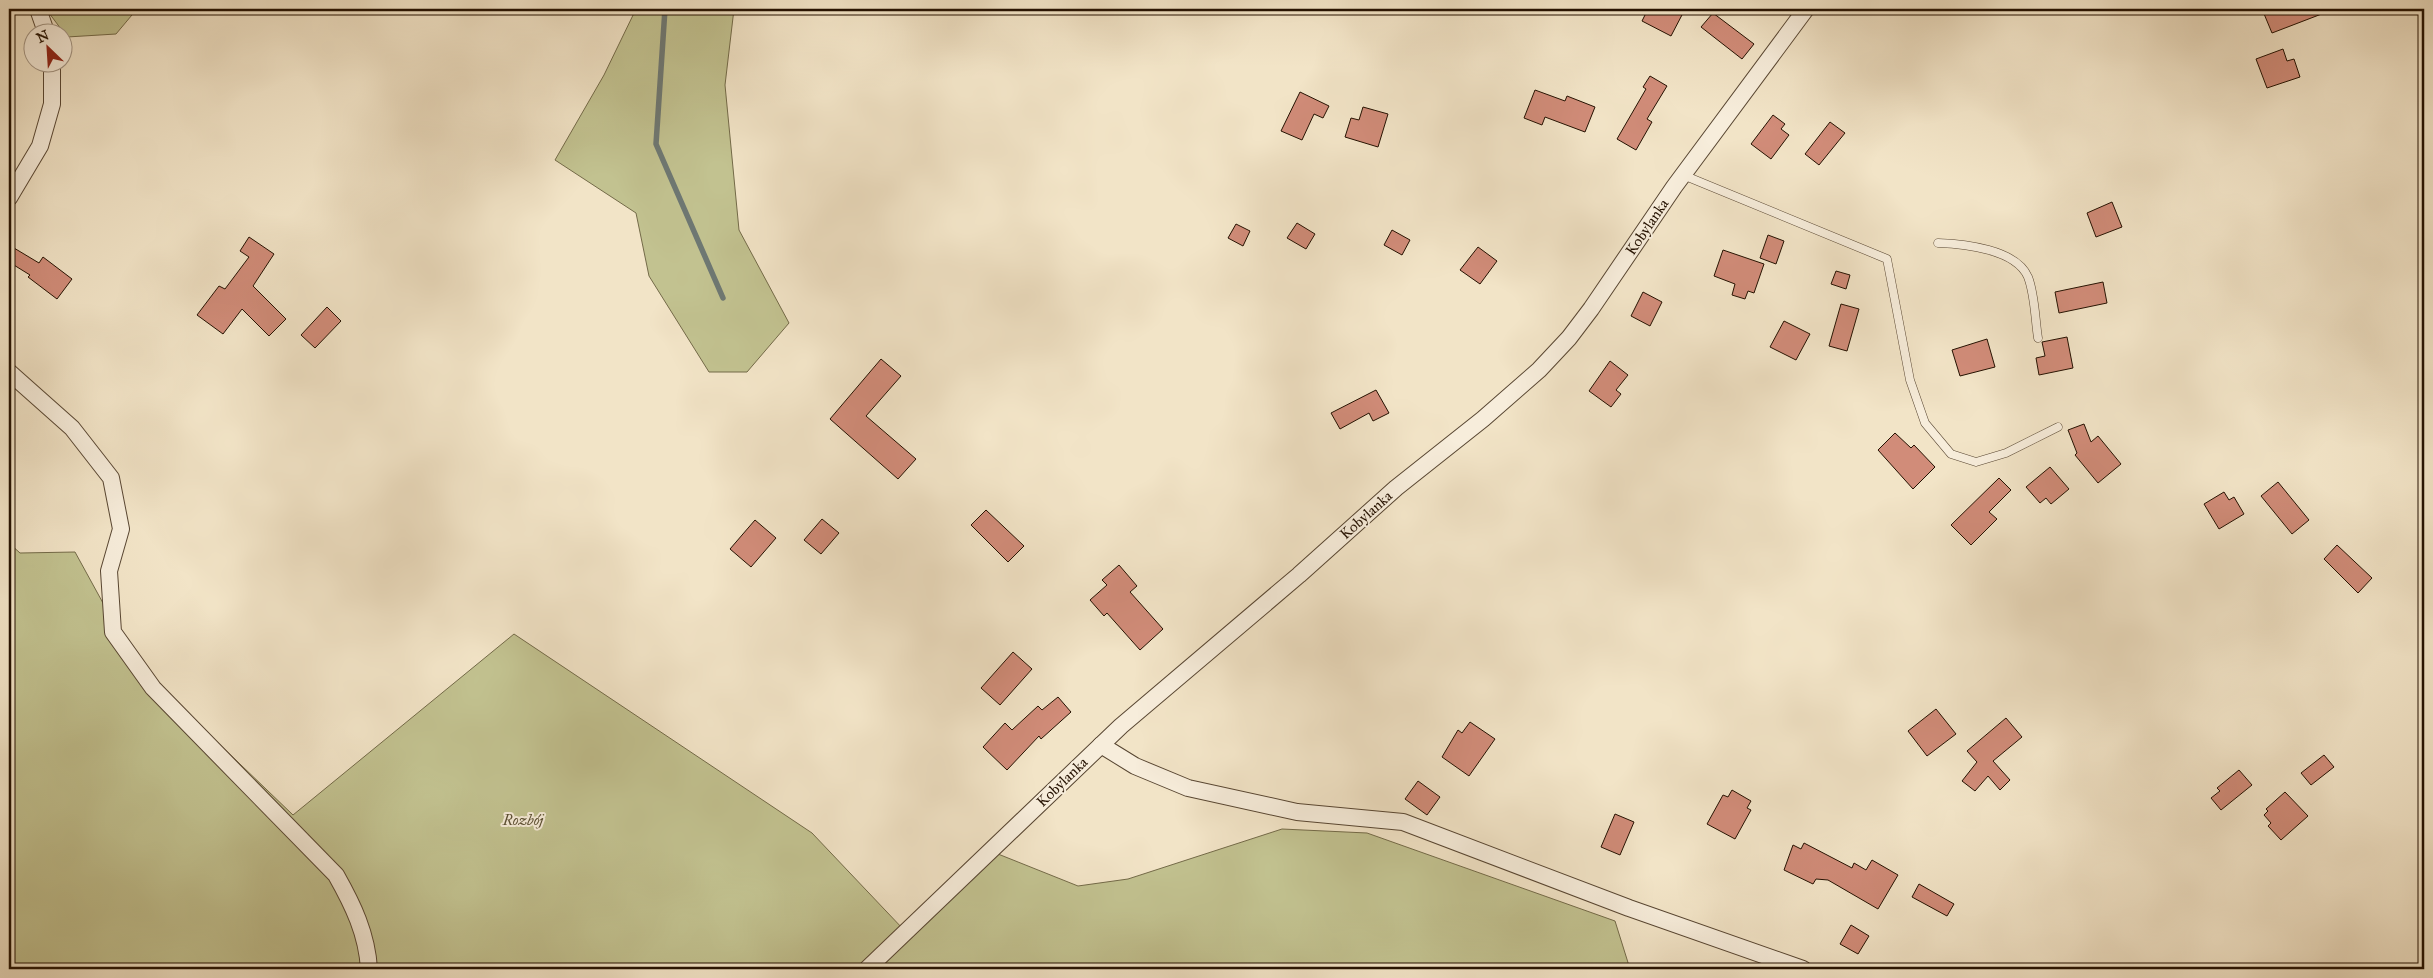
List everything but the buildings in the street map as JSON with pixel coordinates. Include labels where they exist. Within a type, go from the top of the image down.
[{"type":"street","points":[[38,9],[43,22]]},
{"type":"street","name":"Kobylanka","points":[[868,969],[1101,745],[1299,575],[1396,488],[1483,419],[1539,370],[1569,338],[1591,309],[1683,175],[1806,9]]},
{"type":"street","points":[[9,198],[40,146],[52,104],[52,72]]},
{"type":"street","points":[[9,372],[72,428],[111,478],[121,529],[109,571],[113,632],[153,688],[336,875],[356,910],[368,954],[369,969]]},
{"type":"street","points":[[1101,745],[1135,766],[1188,788],[1297,812],[1403,822],[1629,908],[1803,969]]},
{"type":"lane","points":[[1683,175],[1887,259],[1910,380],[1925,423],[1951,454],[1976,462],[2006,453],[2058,427]]},
{"type":"lane","points":[[1938,243],[1964,244],[1989,250],[2005,257],[2018,266],[2028,276],[2038,338]]},
{"type":"green space","points":[[46,9],[137,9],[116,34],[72,37],[72,22],[56,22]]},
{"type":"green space","points":[[636,9],[734,9],[725,85],[739,230],[789,323],[747,372],[709,372],[649,276],[636,213],[555,160],[604,75]]},
{"type":"green space","name":"Rozbój","points":[[9,543],[20,553],[75,552],[137,665],[293,815],[514,634],[812,833],[904,930],[988,850],[1078,886],[1128,879],[1282,829],[1367,833],[1615,921],[1630,969],[9,969]]},
{"type":"waterway","points":[[665,9],[656,144],[723,298]]}]
